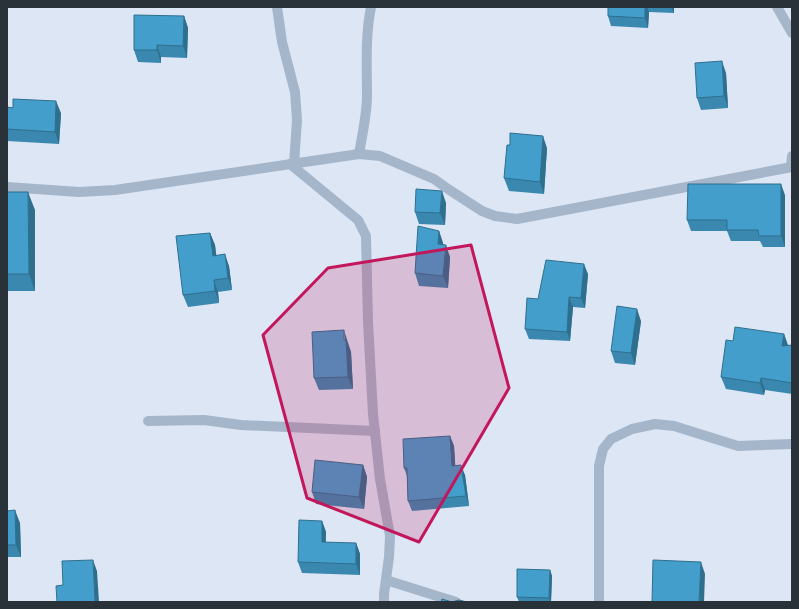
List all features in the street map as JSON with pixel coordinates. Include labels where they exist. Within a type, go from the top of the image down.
[{"type":"street","points":[[277,7],[282,42],[295,92],[297,120],[292,164]]},
{"type":"street","points":[[359,154],[367,98],[366,73],[368,22],[371,7]]},
{"type":"street","points":[[776,7],[792,33]]},
{"type":"street","points":[[7,186],[79,192],[115,190],[359,154],[380,156],[434,179],[482,211],[495,216],[517,219],[792,167],[792,156]]},
{"type":"street","points":[[292,164],[358,220],[366,236],[368,322],[375,431],[380,478],[390,536],[384,602]]},
{"type":"street","points":[[148,422],[204,420],[241,425],[375,431]]},
{"type":"street","points":[[599,602],[599,466],[603,449],[611,439],[632,428],[654,424],[674,426],[738,446],[792,444]]},
{"type":"street","points":[[386,580],[456,602]]},
{"type":"highlighted area","points":[[471,245],[509,388],[419,542],[307,498],[263,335],[328,268]]},
{"type":"building","points":[[608,7],[645,7],[645,18],[608,16]]},
{"type":"building","points":[[134,15],[184,16],[183,46],[157,45],[157,50],[134,50]]},
{"type":"building","points":[[722,61],[724,96],[697,98],[695,63]]},
{"type":"building","points":[[13,99],[56,101],[55,132],[7,129],[7,107],[13,108]]},
{"type":"building","points":[[510,133],[543,136],[540,182],[504,178],[507,145],[510,145]]},
{"type":"building","points":[[688,184],[781,184],[781,236],[759,236],[758,230],[727,230],[727,220],[687,220]]},
{"type":"building","points":[[416,189],[442,191],[440,213],[415,212]]},
{"type":"building","points":[[7,192],[28,192],[29,274],[7,274]]},
{"type":"building","points":[[418,226],[439,231],[438,244],[446,245],[443,276],[415,273]]},
{"type":"building","points":[[210,233],[213,256],[225,254],[228,278],[214,280],[215,291],[183,295],[176,236]]},
{"type":"building","points":[[546,260],[584,264],[581,298],[569,297],[567,332],[525,329],[527,298],[538,299]]},
{"type":"building","points":[[617,306],[637,309],[631,353],[611,351]]},
{"type":"building","points":[[735,327],[784,334],[782,346],[792,345],[792,383],[761,378],[760,383],[721,377],[726,340],[733,341]]},
{"type":"building","points":[[344,330],[348,377],[314,378],[312,332]]},
{"type":"building","points":[[450,436],[452,466],[461,465],[466,496],[408,501],[407,468],[404,468],[403,439]]},
{"type":"building","points":[[315,460],[363,465],[359,497],[312,492]]},
{"type":"building","points":[[15,510],[16,545],[7,545],[7,511]]},
{"type":"building","points":[[299,520],[322,521],[322,542],[356,543],[356,564],[298,562]]},
{"type":"building","points":[[93,560],[95,602],[57,602],[56,586],[63,585],[62,561]]},
{"type":"building","points":[[653,560],[701,562],[699,602],[652,602]]},
{"type":"building","points":[[517,569],[550,570],[549,598],[517,597]]},
{"type":"building","points":[[442,599],[452,602],[441,602]]},
{"type":"building","points":[[459,600],[467,602],[452,602]]}]
